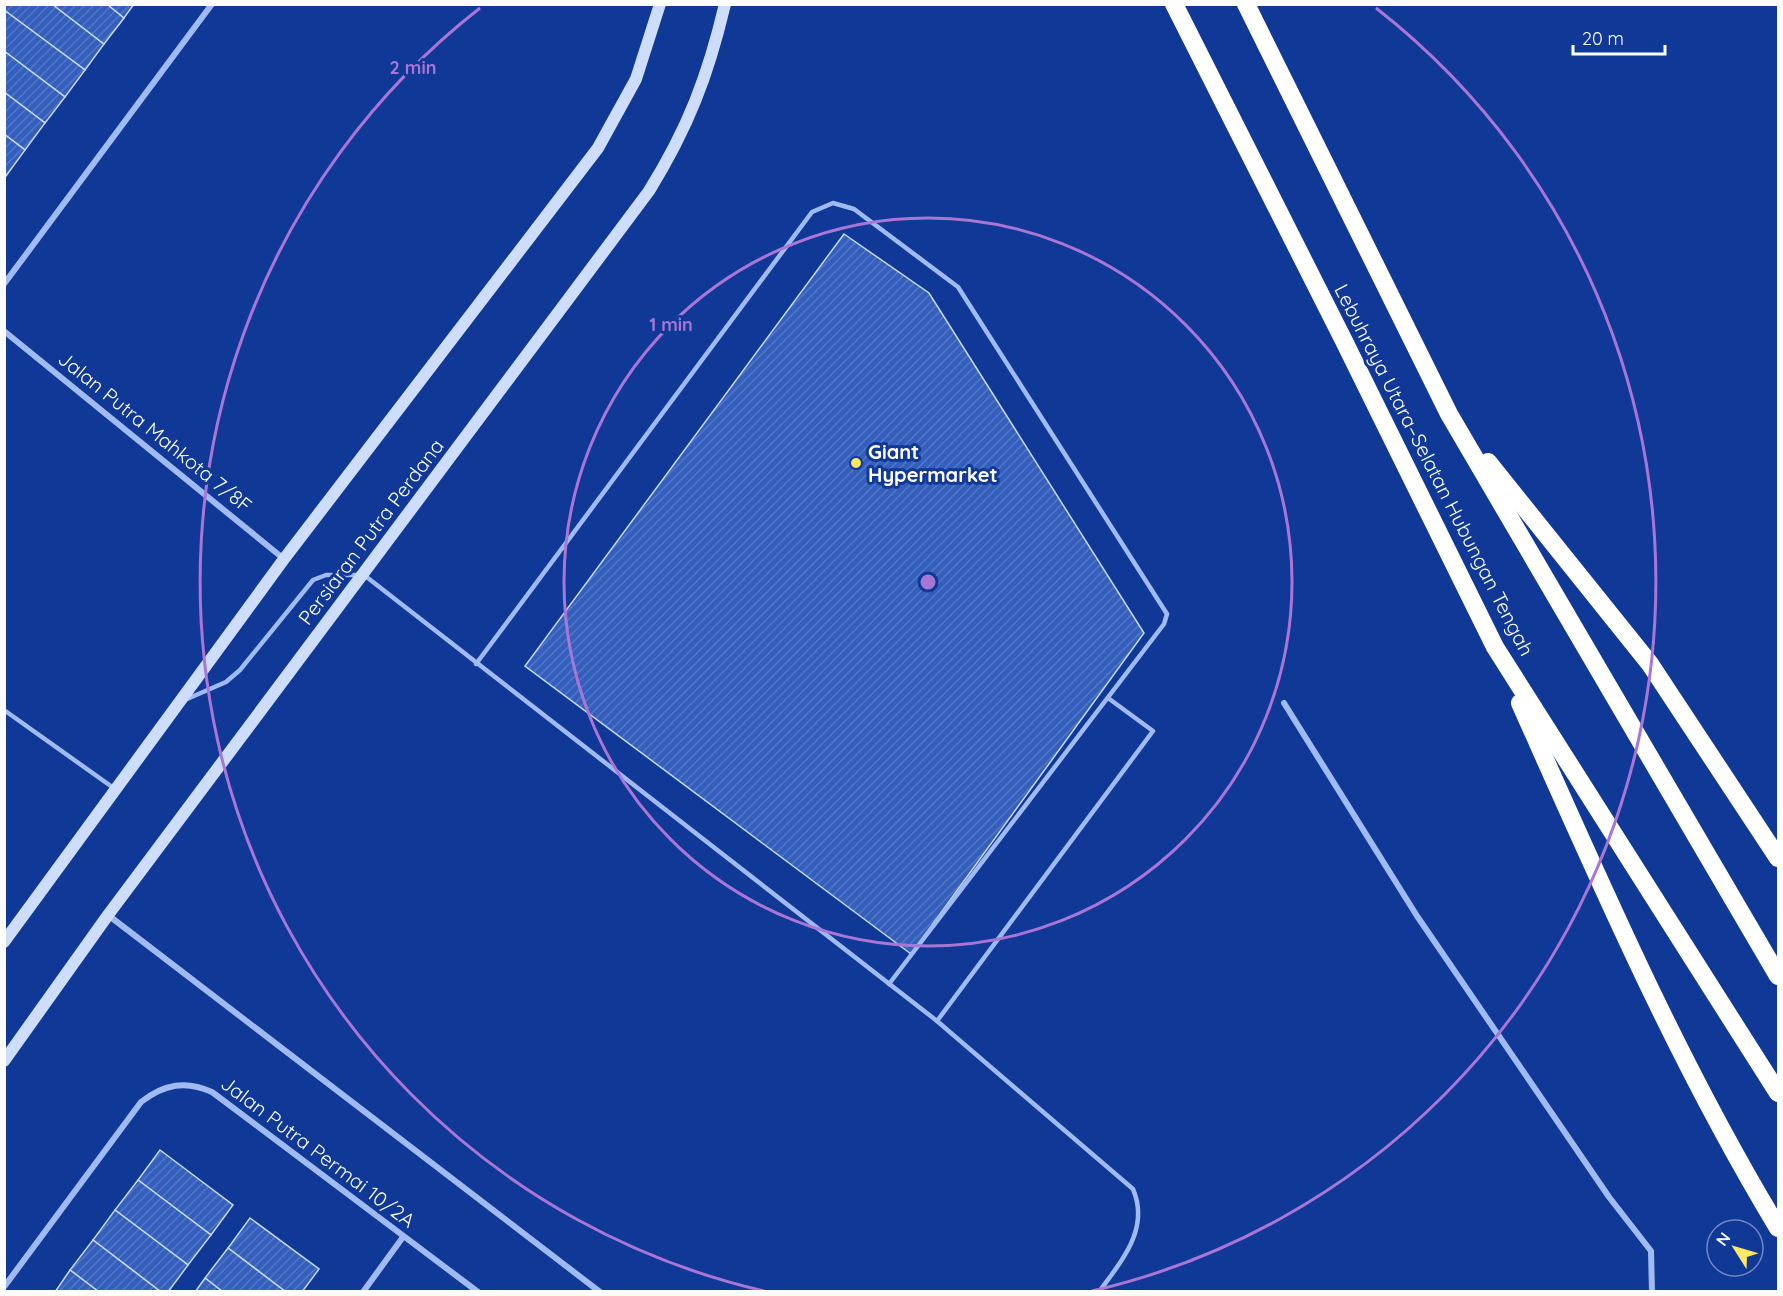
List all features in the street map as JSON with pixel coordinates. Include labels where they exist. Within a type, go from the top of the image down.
[{"type":"highway","name":"Lebuhraya Utara–Selatan Hubungan Tengah","points":[[1174,4],[1495,647],[1779,1093]]},
{"type":"highway","name":"Lebuhraya Utara–Selatan Hubungan Tengah","points":[[1246,4],[1449,414],[1779,976]]},
{"type":"highway","points":[[1449,414],[1650,664],[1779,858]]},
{"type":"highway","points":[[1495,647],[1634,957],[1731,1150],[1779,1228]]},
{"type":"main road","points":[[4,942],[284,559],[598,148],[636,79],[660,4]]},
{"type":"main road","name":"Persiaran Putra Perdana","points":[[4,1061],[108,915],[649,191],[676,148],[697,102],[725,4]]},
{"type":"street","points":[[4,284],[212,4]]},
{"type":"street","name":"Jalan Putra Mahkota 7/8F","points":[[4,331],[284,559]]},
{"type":"street","points":[[1284,703],[1418,916],[1609,1197],[1650,1251],[1652,1292]]},
{"type":"street","points":[[108,915],[600,1292]]},
{"type":"street","name":"Jalan Putra Permai 10/2A","points":[[4,1287],[141,1102],[153,1092],[185,1084],[197,1085],[213,1092],[478,1292]]},
{"type":"street","points":[[363,1292],[403,1237]]},
{"type":"lane","points":[[476,664],[812,212],[833,203],[854,209],[958,287],[1167,614],[1164,624],[889,984]]},
{"type":"lane","points":[[179,702],[226,682],[240,670],[313,580],[326,575],[364,575],[937,1021],[1133,1189],[1140,1205],[1135,1232],[1126,1255],[1099,1292]]},
{"type":"lane","points":[[937,1021],[1153,731],[1108,698]]},
{"type":"lane","points":[[4,710],[115,789]]},
{"type":"building","points":[[4,4],[52,4],[104,44],[85,70],[4,10]]},
{"type":"building","points":[[52,4],[107,4],[124,18],[104,44]]},
{"type":"building","points":[[107,4],[134,4],[124,18]]},
{"type":"building","points":[[4,10],[85,70],[65,97],[4,51]]},
{"type":"building","points":[[4,51],[65,97],[45,123],[4,92]]},
{"type":"building","points":[[4,92],[45,123],[25,150],[4,134]]},
{"type":"building","points":[[4,134],[25,150],[6,176],[4,175]]},
{"type":"building","name":"Giant Hypermarket","points":[[844,234],[929,293],[1144,633],[911,954],[525,666]]},
{"type":"building","points":[[160,1150],[233,1205],[211,1235],[138,1180]]},
{"type":"building","points":[[138,1180],[211,1235],[188,1265],[115,1210]]},
{"type":"building","points":[[115,1210],[188,1265],[168,1292],[161,1292],[93,1240]]},
{"type":"building","points":[[250,1218],[319,1269],[302,1292],[286,1292],[228,1248]]},
{"type":"building","points":[[93,1240],[161,1292],[99,1292],[70,1270]]},
{"type":"building","points":[[228,1248],[286,1292],[223,1292],[205,1278]]},
{"type":"building","points":[[70,1270],[99,1292],[55,1292]]},
{"type":"building","points":[[205,1278],[223,1292],[195,1292]]},
{"type":"place","name":"Giant Hypermarket","points":[[856,463]]}]
